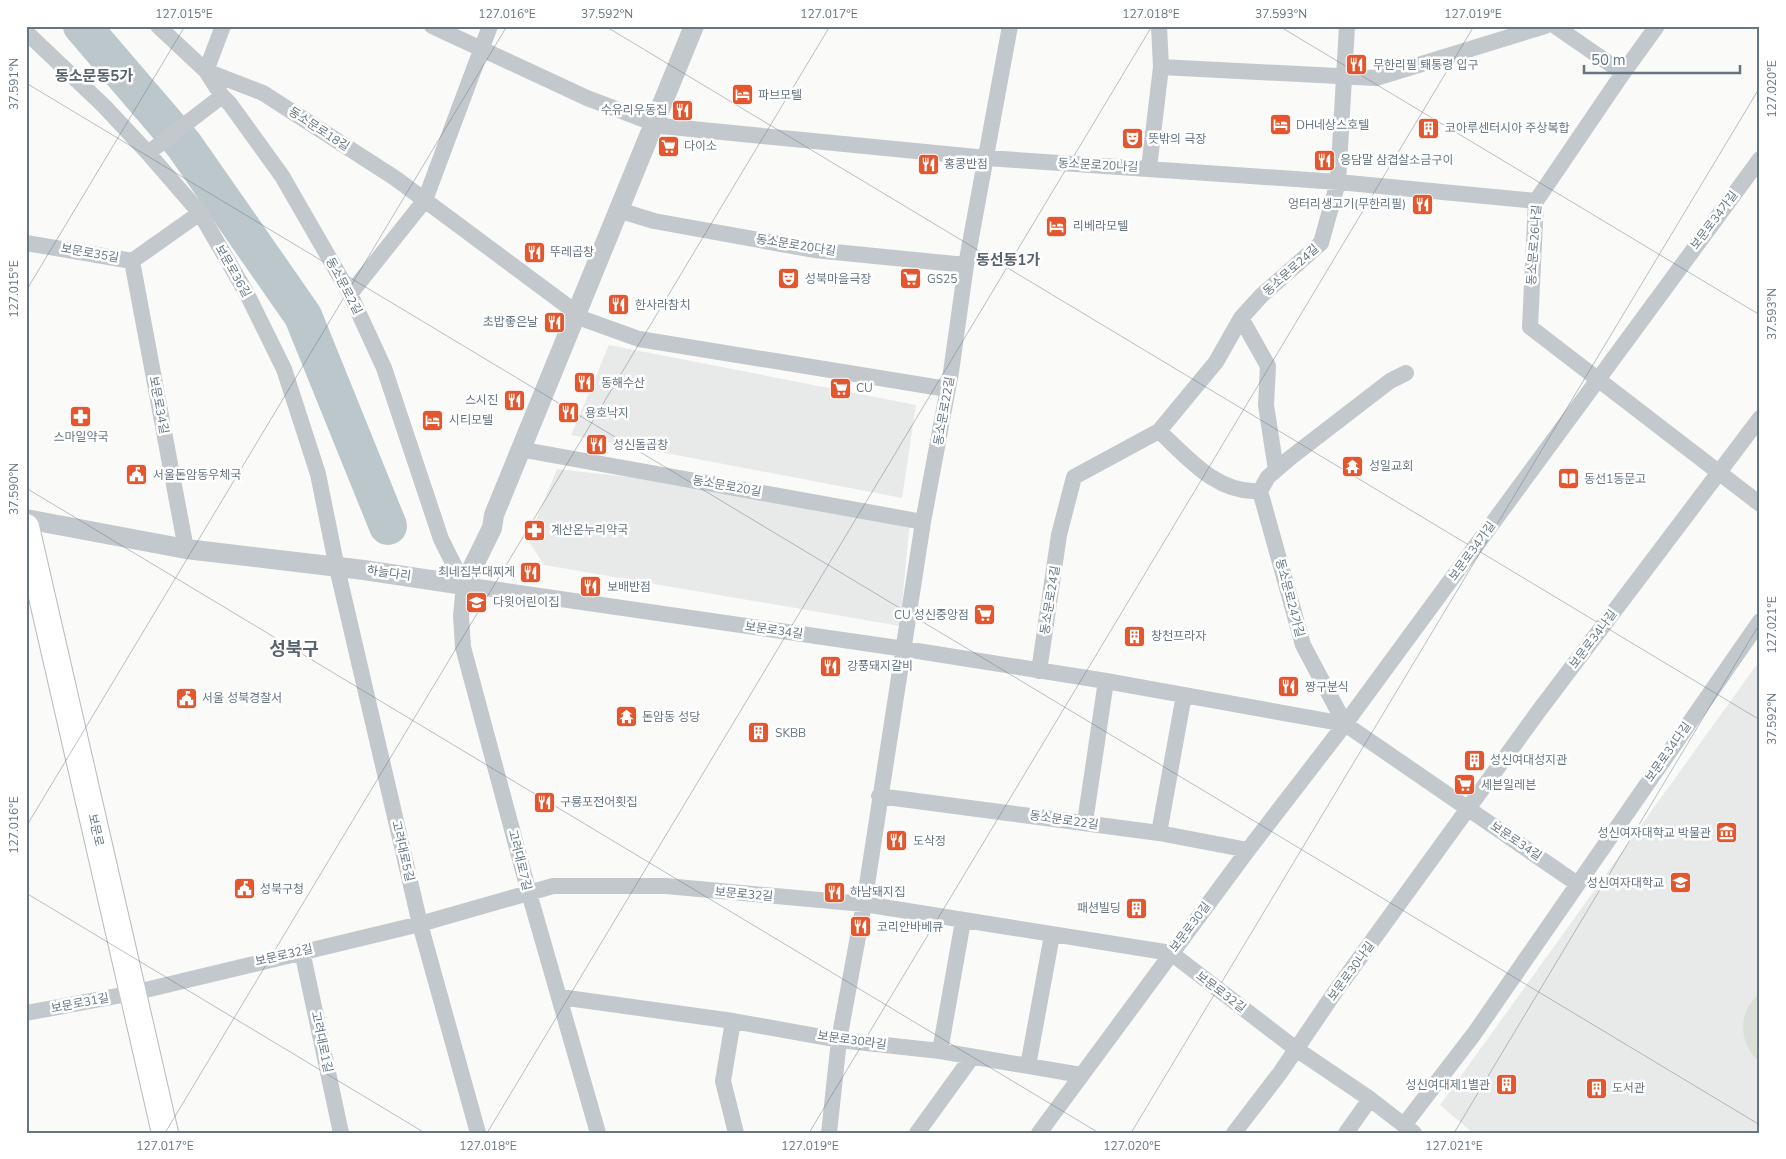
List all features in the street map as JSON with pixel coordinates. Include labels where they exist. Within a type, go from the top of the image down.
[{"type":"main road","name":"보문로","points":[[26,527],[165,1133]]},
{"type":"street","name":"동소문로2길","points":[[158,26],[206,71],[222,96],[282,176],[350,294],[384,368],[441,539],[464,585]]},
{"type":"street","points":[[206,71],[224,26]]},
{"type":"street","points":[[432,26],[587,98],[657,124]]},
{"type":"street","points":[[350,294],[425,200],[490,26]]},
{"type":"street","points":[[464,585],[492,528],[494,515],[628,214],[670,84],[694,26]]},
{"type":"street","name":"동소문로22길","points":[[829,1133],[839,1040],[864,904],[905,649],[923,522],[947,389],[966,265],[1010,26]]},
{"type":"street","points":[[1149,168],[1161,67],[1159,26]]},
{"type":"street","name":"동소문로24길","points":[[1039,671],[1059,535],[1074,477],[1159,431],[1216,362],[1241,318],[1261,296],[1321,242],[1338,182],[1347,26]]},
{"type":"street","points":[[1161,67],[1376,78],[1545,26]]},
{"type":"street","points":[[1555,26],[1623,73]]},
{"type":"street","name":"동소문로26나길","points":[[1598,378],[1530,327],[1536,201],[1657,26]]},
{"type":"street","name":"보문로36길","points":[[26,32],[104,106],[148,153],[200,214],[247,294],[284,369],[318,474],[336,568]]},
{"type":"street","name":"동소문로18길","points":[[206,71],[263,93],[395,178],[425,200]]},
{"type":"street","points":[[148,153],[222,96]]},
{"type":"street","points":[[492,528],[501,519],[530,451],[657,124]]},
{"type":"street","name":"동소문로20나길","points":[[657,124],[987,158],[1338,182],[1536,201]]},
{"type":"street","name":"보문로34가길","points":[[1346,724],[1760,159]]},
{"type":"street","points":[[425,200],[582,317],[639,339],[947,389]]},
{"type":"street","name":"보문로35길","points":[[26,243],[132,260],[200,214]]},
{"type":"street","name":"동소문로20다길","points":[[628,214],[654,221],[814,250],[966,265]]},
{"type":"street","name":"보문로34길","points":[[132,260],[186,549]]},
{"type":"street","points":[[1241,318],[1268,366],[1266,405],[1276,470]]},
{"type":"street","points":[[1159,431],[1204,474],[1244,492],[1260,491],[1268,477],[1276,470],[1390,381],[1406,373]]},
{"type":"street","points":[[1598,378],[1760,504]]},
{"type":"street","name":"보문로34나길","points":[[1469,809],[1538,712],[1760,418]]},
{"type":"street","name":"동소문로20길","points":[[530,451],[923,522]]},
{"type":"street","name":"동소문로24가길","points":[[1260,491],[1303,646],[1346,724]]},
{"type":"street","points":[[26,519],[186,549],[336,568]]},
{"type":"street","name":"하늘다리","points":[[336,568],[442,580]]},
{"type":"street","name":"고려대로5길","points":[[336,568],[428,921],[478,1133]]},
{"type":"street","name":"보문로34길","points":[[442,580],[464,585],[905,649],[1346,724],[1576,882]]},
{"type":"street","name":"고려대로7길","points":[[464,585],[461,616],[463,647],[526,894],[560,997],[598,1133]]},
{"type":"street","name":"보문로34다길","points":[[1576,882],[1760,621]]},
{"type":"street","points":[[1085,822],[1106,682]]},
{"type":"street","points":[[1159,833],[1184,695]]},
{"type":"street","name":"보문로30길","points":[[1039,1133],[1248,850],[1346,724]]},
{"type":"street","name":"동소문로22길","points":[[880,796],[1085,822],[1159,833],[1248,850]]},
{"type":"street","name":"보문로30나길","points":[[1234,1133],[1469,809]]},
{"type":"street","points":[[1409,1129],[1576,882]]},
{"type":"street","name":"보문로32길","points":[[133,993],[428,921],[553,886],[666,886],[864,904],[1171,953],[1296,1049],[1370,1099],[1409,1129]]},
{"type":"street","points":[[940,1052],[963,921]]},
{"type":"street","points":[[1028,1066],[1052,935]]},
{"type":"street","name":"고려대로1길","points":[[302,951],[341,1133]]},
{"type":"street","name":"보문로31길","points":[[26,1013],[133,993]]},
{"type":"street","name":"보문로30라길","points":[[560,997],[733,1021],[839,1040],[940,1052],[1081,1075]]},
{"type":"street","points":[[733,1021],[723,1081],[736,1133]]},
{"type":"street","points":[[917,1133],[972,1057]]},
{"type":"street","points":[[1346,1133],[1370,1099]]},
{"type":"shaded area","points":[[609,345],[916,405],[902,498],[571,435]]},
{"type":"shaded area","points":[[557,469],[646,479],[910,520],[900,626],[544,565],[528,540]]},
{"type":"shaded area","name":"성신여자대학교","points":[[1760,660],[1760,1133],[1473,1133],[1440,1105]]},
{"type":"shaded area","points":[[1760,993],[1760,1063],[1747,1046],[1743,1028],[1747,1010]]},
{"type":"waterway","points":[[82,26],[184,145],[303,316],[388,526]]},
{"type":"place","name":"무한리필 퇘통령 입구","points":[[1357,65]]},
{"type":"place","name":"파브모텔","points":[[742,95]]},
{"type":"place","name":"수유리우동집","points":[[683,110]]},
{"type":"place","name":"DH네상스호텔","points":[[1280,125]]},
{"type":"place","name":"코아루센터시아 주상복합","points":[[1429,128]]},
{"type":"place","name":"뜻밖의 극장","points":[[1132,139]]},
{"type":"place","name":"다이소","points":[[668,146]]},
{"type":"place","name":"응담말 삼겹살소금구이","points":[[1324,160]]},
{"type":"place","name":"홍콩반점","points":[[928,164]]},
{"type":"place","name":"엉터리생고기(무한리필)","points":[[1422,204]]},
{"type":"place","name":"리베라모텔","points":[[1057,226]]},
{"type":"place","name":"뚜레곱창","points":[[534,252]]},
{"type":"place","name":"성북마을극장","points":[[789,279]]},
{"type":"place","name":"GS25","points":[[911,279]]},
{"type":"place","name":"한사라참치","points":[[619,305]]},
{"type":"place","name":"초밥좋은날","points":[[554,322]]},
{"type":"place","name":"동해수산","points":[[585,383]]},
{"type":"place","name":"CU","points":[[840,388]]},
{"type":"place","name":"스시진","points":[[514,400]]},
{"type":"place","name":"용호낙지","points":[[569,413]]},
{"type":"place","name":"스마일약국","points":[[81,416]]},
{"type":"place","name":"시티모텔","points":[[433,420]]},
{"type":"place","name":"성신돌곱창","points":[[597,445]]},
{"type":"place","name":"성일교회","points":[[1353,466]]},
{"type":"place","name":"서울돈암동우체국","points":[[137,475]]},
{"type":"place","name":"동선1동문고","points":[[1568,479]]},
{"type":"place","name":"계산온누리약국","points":[[535,530]]},
{"type":"place","name":"최네집부대찌게","points":[[531,572]]},
{"type":"place","name":"보배반점","points":[[591,587]]},
{"type":"place","name":"다윗어린이집","points":[[477,602]]},
{"type":"place","name":"CU 성신중앙점","points":[[985,615]]},
{"type":"place","name":"창천프라자","points":[[1135,636]]},
{"type":"place","name":"강풍돼지갈비","points":[[831,666]]},
{"type":"place","name":"짱구분식","points":[[1289,687]]},
{"type":"place","name":"서울 성북경찰서","points":[[186,698]]},
{"type":"place","name":"돈암동 성당","points":[[626,717]]},
{"type":"place","name":"SKBB","points":[[759,733]]},
{"type":"place","name":"성신여대성지관","points":[[1474,760]]},
{"type":"place","name":"세븐일레븐","points":[[1465,785]]},
{"type":"place","name":"구룡포전어횟집","points":[[544,802]]},
{"type":"place","name":"성신여자대학교 박물관","points":[[1727,833]]},
{"type":"place","name":"도삭정","points":[[897,841]]},
{"type":"place","name":"성신여자대학교","points":[[1680,883]]},
{"type":"place","name":"성북구청","points":[[244,889]]},
{"type":"place","name":"하남돼지집","points":[[834,892]]},
{"type":"place","name":"패션빌딩","points":[[1137,908]]},
{"type":"place","name":"코리안바베큐","points":[[861,927]]},
{"type":"place","name":"성신여대제1별관","points":[[1506,1085]]},
{"type":"place","name":"도서관","points":[[1596,1088]]},
{"type":"district","name":"동소문동5가","points":[[94,76]]},
{"type":"district","name":"동선동1가","points":[[1008,260]]},
{"type":"district","name":"성북구","points":[[294,649]]}]
